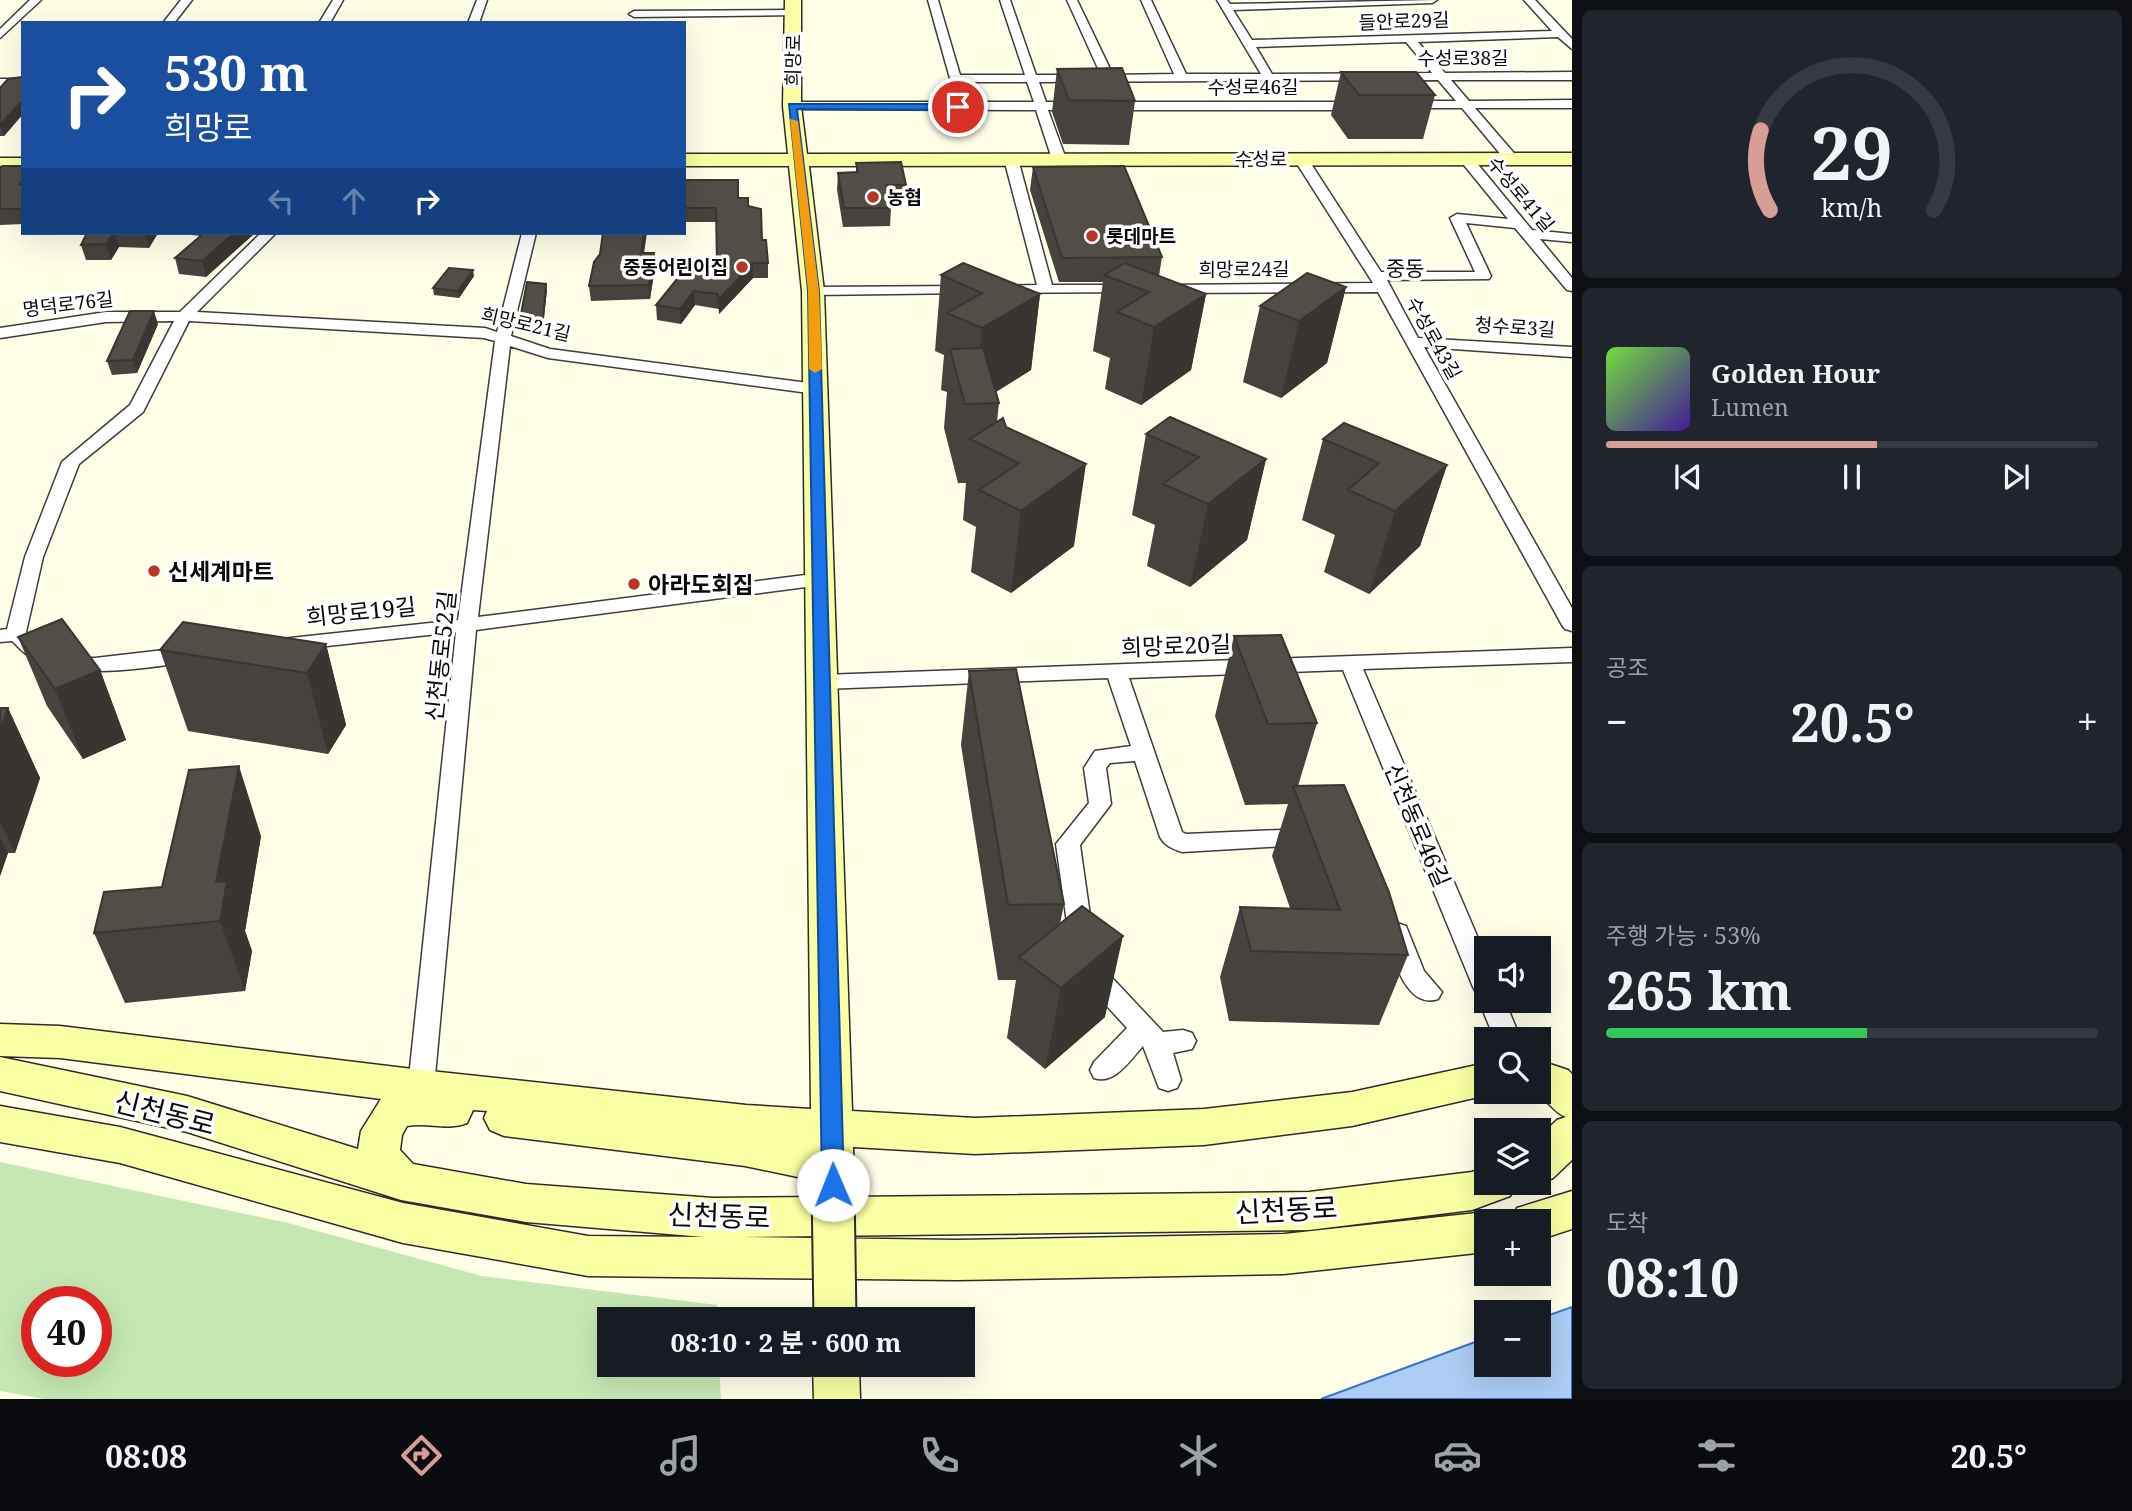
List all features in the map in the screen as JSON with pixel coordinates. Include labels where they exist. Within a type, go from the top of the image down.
[{"type":"main road","name":"희망로","points":[[793,7],[792,106],[814,291],[835,1307]]},
{"type":"main road","name":"수성로","points":[[686,160],[1572,159]]},
{"type":"main road","points":[[0,1040],[60,1042],[421,1087],[833,1160]]},
{"type":"main road","points":[[1551,1066],[1572,1062]]},
{"type":"main road","name":"신천동로","points":[[0,1074],[187,1114],[401,1181],[526,1203],[713,1218],[1309,1211],[1474,1190]]},
{"type":"main road","points":[[1551,1081],[1572,1102]]},
{"type":"main road","points":[[401,1181],[378,1156],[382,1131],[394,1112],[416,1107],[833,1160],[975,1136],[1204,1127],[1352,1109],[1474,1083]]},
{"type":"main road","name":"신천동로","points":[[0,1124],[120,1145],[403,1223],[588,1256],[957,1260],[1284,1254],[1474,1233]]},
{"type":"main road","points":[[1551,1154],[1572,1133]]},
{"type":"main road","points":[[1551,1163],[1572,1157]]},
{"type":"main road","points":[[1551,1216],[1572,1210]]},
{"type":"main road","points":[[836,1377],[837,1399]]},
{"type":"street","points":[[3,30],[36,0]]},
{"type":"street","points":[[170,21],[187,0]]},
{"type":"street","points":[[325,21],[338,0]]},
{"type":"street","points":[[474,21],[482,0]]},
{"type":"street","points":[[633,18],[638,0]]},
{"type":"street","points":[[933,0],[955,79],[1033,79]]},
{"type":"street","points":[[1005,0],[1059,159]]},
{"type":"street","points":[[1072,0],[1109,79]]},
{"type":"street","points":[[1146,0],[1182,78]]},
{"type":"street","name":"들안로29길","points":[[1224,3],[1432,0]]},
{"type":"street","points":[[1529,0],[1572,46]]},
{"type":"street","points":[[1224,3],[1269,78]]},
{"type":"street","name":"희망로","points":[[633,18],[793,7]]},
{"type":"street","name":"들안로29길","points":[[1249,44],[1560,34]]},
{"type":"street","points":[[1409,39],[1512,159]]},
{"type":"street","name":"수성로38길","points":[[1033,79],[1572,76]]},
{"type":"street","points":[[0,83],[21,83]]},
{"type":"street","points":[[1396,105],[1572,104]]},
{"type":"street","name":"희망로","points":[[792,106],[1041,108]]},
{"type":"street","name":"수성로46길","points":[[1041,108],[1369,106]]},
{"type":"street","points":[[1011,159],[1046,290]]},
{"type":"street","points":[[1300,159],[1379,282]]},
{"type":"street","name":"수성로41길","points":[[1466,159],[1572,287]]},
{"type":"street","name":"수성로43길","points":[[1526,229],[1457,218],[1484,276],[1379,282],[1572,625]]},
{"type":"street","points":[[1526,229],[1572,238]]},
{"type":"street","points":[[205,653],[95,664],[47,662],[8,635],[34,556],[71,461],[137,408],[184,316],[267,235]]},
{"type":"street","name":"신천동로52길","points":[[421,1087],[467,625],[503,338],[529,235]]},
{"type":"street","name":"희망로24길","points":[[814,291],[1149,289],[1379,282]]},
{"type":"street","name":"명덕로76길","points":[[0,333],[106,317],[184,316]]},
{"type":"street","name":"희망로21길","points":[[184,316],[485,332],[548,353],[816,389]]},
{"type":"street","name":"청수로3길","points":[[1413,342],[1572,352]]},
{"type":"street","name":"희망로19길","points":[[260,647],[467,625],[821,579]]},
{"type":"street","name":"희망로20길","points":[[823,682],[1572,655]]},
{"type":"street","name":"신천동로46길","points":[[1350,663],[1474,958]]},
{"type":"street","points":[[1116,671],[1172,837],[1182,843],[1332,836]]},
{"type":"street","points":[[1143,753],[1103,757],[1095,768],[1100,804],[1068,844],[1085,965],[1150,1036],[1168,1080]]},
{"type":"street","points":[[1390,913],[1414,977],[1429,992]]},
{"type":"street","points":[[1103,1070],[1150,1036],[1183,1041]]},
{"type":"green space","points":[[0,1162],[288,1223],[482,1276],[717,1305],[597,1307],[597,1377],[720,1377],[721,1399],[44,1399],[0,1391]]},
{"type":"water","points":[[1572,1307],[1572,1399],[1321,1399],[1474,1342],[1474,1377],[1551,1377],[1551,1314]]},
{"type":"building","points":[[1122,68],[1135,101],[1069,100],[1057,69]]},
{"type":"building","points":[[1341,72],[1416,72],[1435,95],[1359,95]]},
{"type":"building","points":[[21,77],[21,102],[0,125],[0,88],[8,79]]},
{"type":"building","points":[[901,162],[906,185],[886,185],[891,208],[844,208],[838,173],[858,172],[856,163]]},
{"type":"building","points":[[21,166],[21,209],[0,209],[0,167]]},
{"type":"building","name":"롯데마트","points":[[1124,166],[1162,257],[1062,258],[1033,167]]},
{"type":"building","points":[[686,180],[738,180],[738,198],[748,198],[748,206],[761,209],[762,240],[766,240],[768,263],[753,263],[718,300],[718,294],[694,291],[680,309],[656,305],[681,274],[690,274],[697,263],[717,266],[716,208],[686,208]]},
{"type":"building","points":[[86,235],[113,235],[106,244],[81,245]]},
{"type":"building","points":[[202,235],[232,235],[202,261],[175,258]]},
{"type":"building","points":[[603,235],[644,235],[641,253],[654,253],[649,285],[589,286],[594,262],[600,254]]},
{"type":"building","points":[[963,263],[1040,294],[982,328],[947,313],[982,293],[941,275]]},
{"type":"building","points":[[1125,263],[1206,294],[1154,327],[1117,312],[1149,292],[1104,275]]},
{"type":"building","points":[[449,268],[473,270],[458,291],[433,288]]},
{"type":"building","points":[[1307,273],[1346,287],[1299,321],[1260,306]]},
{"type":"building","points":[[527,282],[546,284],[543,319],[520,319]]},
{"type":"building","points":[[130,311],[154,311],[133,360],[107,361]]},
{"type":"building","points":[[983,348],[999,403],[965,404],[950,349]]},
{"type":"building","points":[[1170,417],[1266,459],[1208,504],[1163,484],[1199,457],[1146,434]]},
{"type":"building","points":[[1003,418],[1006,427],[1086,464],[1021,511],[979,490],[1019,463],[970,439]]},
{"type":"building","points":[[1344,423],[1447,465],[1395,511],[1348,490],[1379,463],[1323,439]]},
{"type":"building","points":[[62,619],[100,670],[55,689],[18,637]]},
{"type":"building","points":[[183,622],[326,644],[307,673],[160,650]]},
{"type":"building","points":[[1281,635],[1317,723],[1268,724],[1234,636]]},
{"type":"building","points":[[1016,669],[1064,904],[1008,905],[969,671]]},
{"type":"building","points":[[0,708],[8,708],[0,731]]},
{"type":"building","points":[[239,766],[216,882],[227,881],[220,921],[94,933],[104,892],[162,887],[189,770]]},
{"type":"building","points":[[1344,785],[1389,892],[1408,955],[1251,951],[1240,907],[1340,910],[1293,786]]},
{"type":"building","points":[[1082,906],[1123,936],[1061,988],[1019,957]]},
{"type":"slow traffic","points":[[794,121],[814,291],[815,369]]},
{"type":"place","name":"농협","points":[[873,197]]},
{"type":"place","name":"롯데마트","points":[[1092,236]]},
{"type":"place","name":"중동어린이집","points":[[742,267]]},
{"type":"place","name":"신세계마트","points":[[154,571]]},
{"type":"place","name":"아라도회집","points":[[634,584]]},
{"type":"district","name":"중동","points":[[1405,268]]},
{"type":"route","points":[[833,1185],[814,291],[792,106],[958,107]]}]
